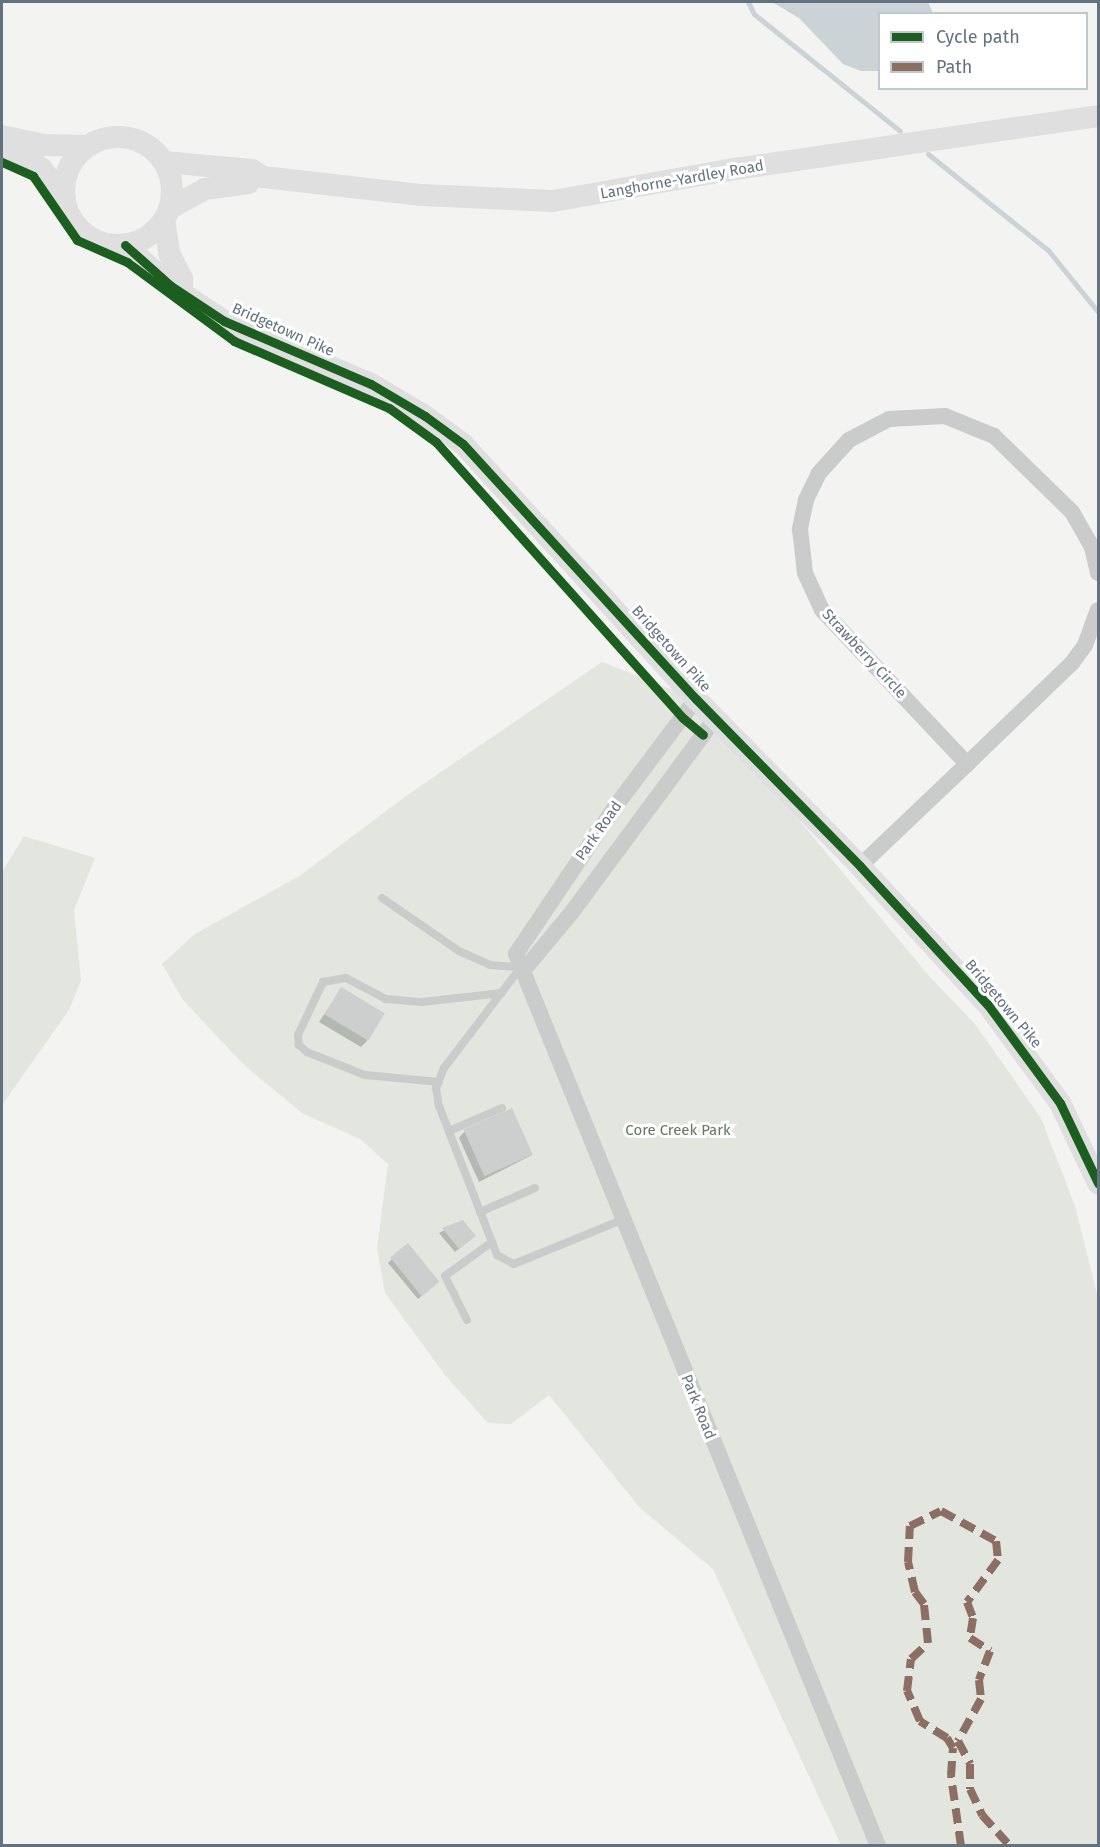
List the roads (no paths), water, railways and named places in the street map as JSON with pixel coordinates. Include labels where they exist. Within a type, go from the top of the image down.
[{"type":"main road","name":"Langhorne-Yardley Road","points":[[164,162],[252,170],[263,177],[468,199],[553,201],[735,169],[1098,116]]},
{"type":"main road","points":[[2,136],[44,145],[89,146],[124,138],[147,145],[164,162],[172,185],[167,214],[169,252],[182,279],[182,289]]},
{"type":"main road","points":[[65,198],[67,174],[89,146]]},
{"type":"main road","points":[[2,150],[23,156],[42,168],[65,198],[73,220],[86,234],[101,243],[125,245],[148,237],[167,214]]},
{"type":"main road","name":"Langhorne-Yardley Road","points":[[167,214],[205,189],[251,183],[263,177]]},
{"type":"main road","name":"Bridgetown Pike","points":[[125,245],[171,286],[182,289],[224,321],[371,384],[425,416],[463,444],[696,699],[860,866],[988,1005],[1033,1064],[1065,1112],[1098,1183]]},
{"type":"street","name":"Strawberry Circle","points":[[967,764],[822,610],[815,598],[805,573],[800,529],[806,501],[830,457],[860,433],[889,419],[945,416],[971,424],[1006,445],[1072,512],[1092,547],[1098,573]]},
{"type":"street","points":[[860,866],[1072,663],[1094,629],[1098,610]]},
{"type":"street","name":"Park Road","points":[[696,699],[552,897],[516,954],[622,1220],[878,1845]]},
{"type":"street","name":"Park Road","points":[[521,967],[528,965],[572,912],[715,719]]},
{"type":"lane","points":[[552,897],[572,912]]},
{"type":"lane","points":[[382,898],[459,951],[490,965],[521,967]]},
{"type":"lane","points":[[521,967],[444,1068],[439,1082],[439,1106],[497,1255],[514,1264],[622,1220]]},
{"type":"lane","points":[[439,1082],[365,1075],[307,1052],[299,1045],[298,1035],[323,982],[346,978],[386,999],[422,1002],[501,993]]},
{"type":"lane","points":[[449,1131],[502,1108]]},
{"type":"lane","points":[[480,1212],[536,1188]]},
{"type":"lane","points":[[467,1320],[445,1276],[492,1242]]},
{"type":"waterway","points":[[748,2],[754,14],[900,131]]},
{"type":"waterway","points":[[928,154],[1048,250],[1098,312]]},
{"type":"park label","name":"Core Creek Park","points":[[678,1131]]}]
